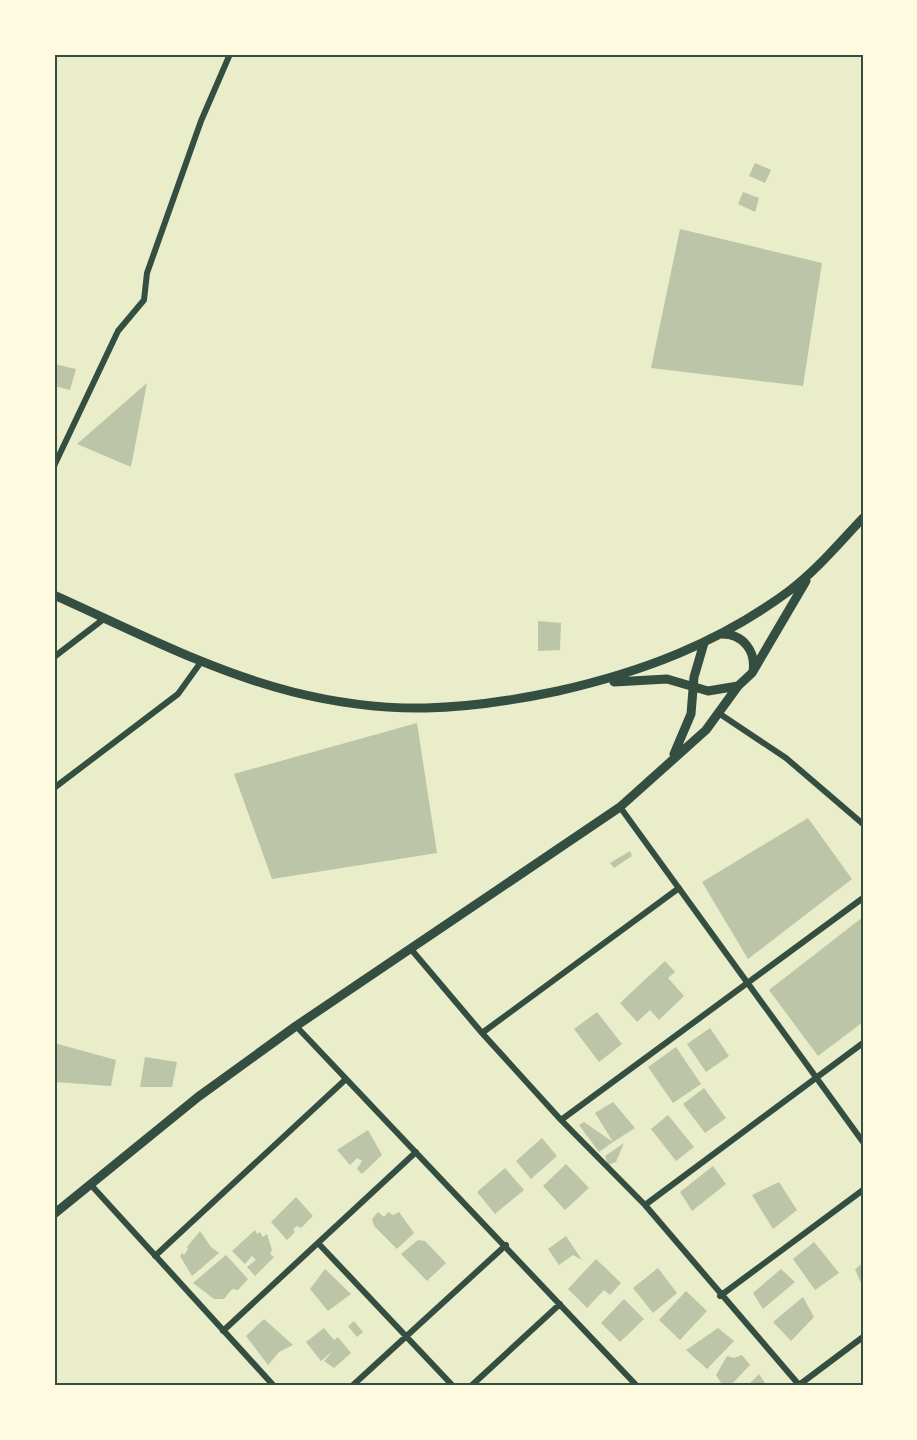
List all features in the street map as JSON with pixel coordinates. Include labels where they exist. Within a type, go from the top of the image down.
[{"type":"main road","points":[[54,595],[201,662],[293,692],[390,708],[440,709],[492,705],[592,683],[649,666],[704,643],[767,606],[810,574],[863,518]]},
{"type":"main road","points":[[54,1214],[198,1097],[296,1026],[620,807],[720,714],[738,686],[752,673],[810,574]]},
{"type":"main road","points":[[721,634],[734,636],[745,643],[753,660],[752,673]]},
{"type":"main road","points":[[668,763],[687,728],[693,687],[704,643]]},
{"type":"main road","points":[[592,683],[658,679],[716,691],[738,686]]},
{"type":"street","points":[[54,466],[118,331],[144,300],[151,262],[201,121],[230,54]]},
{"type":"street","points":[[54,657],[105,618]]},
{"type":"street","points":[[54,788],[178,694],[201,662]]},
{"type":"street","points":[[720,714],[786,758],[863,824]]},
{"type":"street","points":[[620,807],[863,1142]]},
{"type":"street","points":[[482,1033],[679,888]]},
{"type":"street","points":[[561,1120],[863,898]]},
{"type":"street","points":[[409,948],[561,1120],[645,1205],[720,1296],[799,1385],[863,1337]]},
{"type":"street","points":[[296,1026],[506,1245],[637,1386]]},
{"type":"street","points":[[645,1205],[863,1043]]},
{"type":"street","points":[[155,1256],[345,1079]]},
{"type":"street","points":[[223,1331],[416,1152]]},
{"type":"street","points":[[91,1185],[274,1386]]},
{"type":"street","points":[[720,1296],[863,1190]]},
{"type":"street","points":[[318,1243],[453,1386]]},
{"type":"street","points":[[352,1386],[506,1245]]},
{"type":"street","points":[[471,1386],[560,1304]]},
{"type":"building","points":[[755,163],[771,170],[765,183],[749,176]]},
{"type":"building","points":[[743,192],[759,198],[755,212],[738,204]]},
{"type":"building","points":[[680,229],[822,263],[803,386],[651,368]]},
{"type":"building","points":[[54,364],[76,369],[70,390],[54,386]]},
{"type":"building","points":[[147,383],[131,467],[77,444]]},
{"type":"building","points":[[538,621],[561,623],[560,650],[538,651]]},
{"type":"building","points":[[417,723],[437,853],[272,879],[234,774]]},
{"type":"building","points":[[808,818],[852,879],[748,959],[702,882]]},
{"type":"building","points":[[630,851],[632,856],[614,868],[610,863]]},
{"type":"building","points":[[863,917],[863,1022],[818,1056],[769,990]]},
{"type":"building","points":[[665,961],[675,972],[668,978],[684,996],[659,1020],[650,1010],[637,1022],[620,1003]]},
{"type":"building","points":[[597,1012],[622,1044],[599,1062],[574,1029]]},
{"type":"building","points":[[710,1028],[729,1056],[706,1072],[687,1044]]},
{"type":"building","points":[[54,1043],[116,1060],[111,1086],[54,1082]]},
{"type":"building","points":[[676,1047],[701,1084],[673,1103],[648,1067]]},
{"type":"building","points":[[145,1057],[177,1062],[172,1087],[140,1087]]},
{"type":"building","points":[[704,1088],[726,1118],[705,1133],[683,1104]]},
{"type":"building","points":[[613,1102],[635,1128],[613,1142],[595,1113]]},
{"type":"building","points":[[668,1115],[694,1147],[676,1161],[651,1129]]},
{"type":"building","points":[[584,1122],[613,1142],[599,1152],[579,1125]]},
{"type":"building","points":[[368,1130],[382,1155],[362,1174],[357,1169],[362,1161],[357,1158],[350,1165],[337,1150]]},
{"type":"building","points":[[542,1138],[557,1156],[531,1179],[516,1161]]},
{"type":"building","points":[[624,1143],[616,1162],[608,1165],[605,1156]]},
{"type":"building","points":[[566,1164],[589,1188],[565,1210],[543,1186]]},
{"type":"building","points":[[713,1166],[726,1184],[692,1211],[680,1192]]},
{"type":"building","points":[[505,1168],[524,1190],[495,1214],[477,1192]]},
{"type":"building","points":[[779,1182],[797,1210],[773,1229],[752,1195]]},
{"type":"building","points":[[296,1197],[313,1216],[301,1228],[297,1226],[293,1229],[295,1232],[287,1240],[271,1222]]},
{"type":"building","points":[[378,1212],[384,1217],[388,1212],[393,1215],[399,1212],[414,1233],[397,1249],[374,1226],[372,1219]]},
{"type":"building","points":[[255,1230],[263,1237],[267,1234],[272,1250],[270,1254],[274,1257],[255,1276],[247,1267],[256,1260],[252,1256],[245,1264],[232,1251]]},
{"type":"building","points":[[200,1231],[211,1247],[219,1253],[192,1276],[180,1256],[182,1253],[184,1255],[187,1247]]},
{"type":"building","points":[[566,1236],[582,1260],[573,1255],[559,1265],[548,1249]]},
{"type":"building","points":[[418,1240],[425,1241],[446,1263],[427,1281],[401,1254]]},
{"type":"building","points":[[814,1242],[839,1273],[815,1290],[793,1259]]},
{"type":"building","points":[[226,1255],[248,1279],[238,1290],[232,1289],[224,1299],[214,1299],[193,1283]]},
{"type":"building","points":[[596,1259],[621,1283],[610,1295],[604,1290],[587,1308],[568,1289]]},
{"type":"building","points":[[863,1263],[863,1288],[855,1269]]},
{"type":"building","points":[[658,1268],[677,1293],[653,1313],[633,1288]]},
{"type":"building","points":[[325,1269],[351,1294],[328,1311],[310,1289]]},
{"type":"building","points":[[781,1269],[795,1282],[763,1309],[753,1293]]},
{"type":"building","points":[[686,1291],[707,1311],[680,1340],[659,1320]]},
{"type":"building","points":[[803,1297],[814,1317],[791,1341],[773,1322]]},
{"type":"building","points":[[624,1299],[644,1319],[620,1342],[601,1323]]},
{"type":"building","points":[[264,1319],[293,1345],[279,1352],[268,1365],[246,1336]]},
{"type":"building","points":[[354,1321],[363,1332],[357,1337],[348,1326]]},
{"type":"building","points":[[324,1328],[334,1340],[338,1337],[351,1353],[334,1368],[324,1361],[333,1351],[321,1361],[306,1342]]},
{"type":"building","points":[[718,1328],[734,1341],[707,1369],[686,1350]]},
{"type":"building","points":[[742,1355],[750,1365],[730,1386],[723,1386],[716,1375],[727,1356],[734,1358]]},
{"type":"building","points":[[759,1374],[767,1386],[747,1386]]}]
